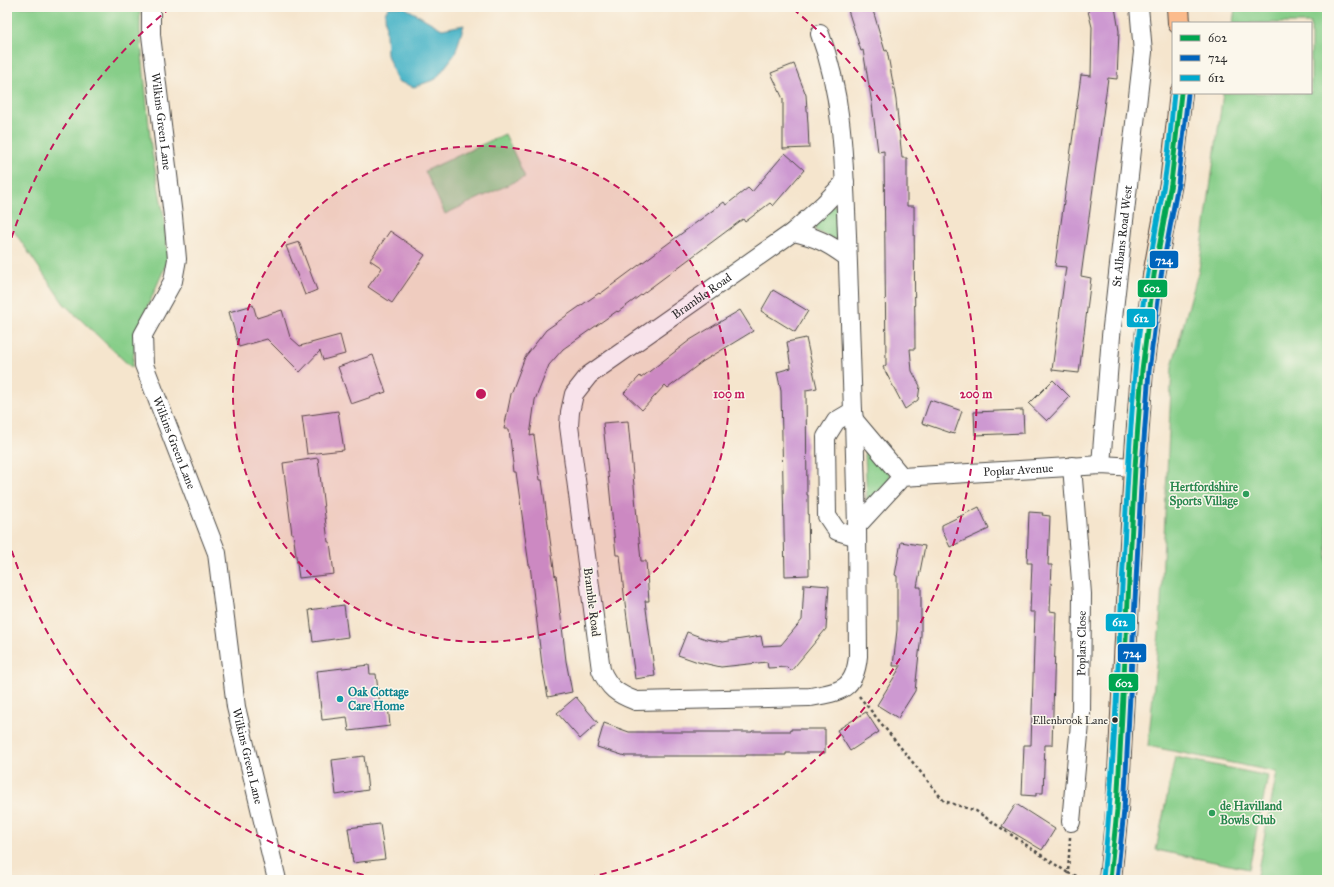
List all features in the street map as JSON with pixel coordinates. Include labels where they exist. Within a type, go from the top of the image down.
[{"type":"main road","points":[[1178,7],[1179,22]]},
{"type":"main road","points":[[1110,880],[1117,810],[1135,467],[1145,346],[1154,275],[1171,183],[1181,94]]},
{"type":"street","name":"Wilkins Green Lane","points":[[151,7],[151,35],[177,259],[173,281],[143,334],[144,365],[217,554],[236,707],[277,880]]},
{"type":"street","name":"St Albans Road West","points":[[1101,465],[1111,336],[1143,52],[1139,7]]},
{"type":"street","points":[[820,34],[828,56],[842,126],[845,182],[857,531],[858,656],[857,668],[850,684]]},
{"type":"street","name":"Bramble Road","points":[[845,182],[824,204],[793,232],[589,375],[574,394],[569,426],[601,670],[607,683],[614,690],[622,696],[636,701],[810,697],[832,693],[850,684]]},
{"type":"street","points":[[793,232],[813,237],[831,245],[847,257]]},
{"type":"street","points":[[854,415],[902,477],[857,531]]},
{"type":"street","points":[[854,415],[836,421],[826,437],[828,516],[837,531],[857,531]]},
{"type":"street","name":"Poplar Avenue","points":[[902,477],[1072,466],[1101,465],[1135,467]]},
{"type":"street","name":"Poplars Close","points":[[1071,822],[1081,713],[1082,594],[1072,466]]},
{"type":"path","points":[[850,684],[944,801],[976,811],[1068,873],[1080,877]]},
{"type":"path","points":[[1068,873],[1071,822]]},
{"type":"green space","points":[[7,7],[140,7],[140,32],[151,147],[164,217],[168,260],[137,331],[132,368],[64,304],[7,221]]},
{"type":"green space","name":"Hertfordshire Sports Village","points":[[1230,7],[1327,7],[1327,880],[1256,880],[1277,772],[1148,746],[1160,623],[1172,366],[1199,269],[1223,94],[1312,94],[1312,22],[1233,22],[1235,8]]},
{"type":"green space","points":[[505,134],[525,177],[445,214],[425,171]]},
{"type":"green space","points":[[833,205],[839,207],[840,238],[836,240],[816,231],[815,226]]},
{"type":"green space","points":[[868,450],[890,474],[890,480],[867,505],[865,452]]},
{"type":"green space","name":"de Havilland Bowls Club","points":[[1175,757],[1268,776],[1249,869],[1156,850]]},
{"type":"water","points":[[389,7],[404,7],[442,29],[464,25],[455,54],[436,79],[414,87],[397,81],[387,55],[385,13]]},
{"type":"building","points":[[847,7],[872,7],[885,51],[887,50],[896,100],[902,158],[907,158],[907,206],[914,206],[915,349],[910,349],[912,371],[920,386],[918,400],[905,409],[883,367],[886,365],[884,151],[878,152],[863,50],[861,51]]},
{"type":"building","points":[[1087,7],[1115,7],[1119,31],[1117,79],[1108,78],[1081,276],[1091,278],[1079,373],[1052,370],[1066,267],[1055,266],[1081,75],[1091,76],[1092,27]]},
{"type":"building","points":[[794,64],[806,95],[809,148],[783,149],[783,99],[771,73]]},
{"type":"building","points":[[785,153],[804,170],[773,206],[770,203],[745,222],[743,219],[618,312],[617,311],[563,349],[549,365],[535,400],[530,436],[534,435],[540,480],[542,480],[555,576],[556,575],[566,661],[572,692],[548,697],[542,665],[530,565],[516,472],[514,472],[509,429],[504,429],[511,394],[525,357],[546,330],[599,293],[600,294],[724,202],[726,205],[748,188],[752,192]]},
{"type":"building","points":[[390,231],[425,255],[392,303],[368,287],[382,268],[370,260]]},
{"type":"building","points":[[299,242],[317,290],[305,295],[286,246]]},
{"type":"building","points":[[773,290],[808,311],[795,332],[761,311]]},
{"type":"building","points":[[253,305],[257,318],[282,310],[290,337],[300,346],[340,335],[345,354],[323,360],[320,351],[300,372],[267,339],[239,347],[229,312]]},
{"type":"building","points":[[740,310],[753,331],[702,362],[668,388],[665,385],[642,410],[624,393],[640,376],[641,378],[690,340]]},
{"type":"building","points":[[806,338],[817,388],[806,390],[809,575],[785,576],[781,391],[777,372],[791,368],[787,342]]},
{"type":"building","points":[[373,355],[386,392],[351,404],[338,367]]},
{"type":"building","points":[[1053,380],[1070,397],[1047,421],[1029,404]]},
{"type":"building","points":[[930,400],[962,411],[954,434],[922,423]]},
{"type":"building","points":[[1023,410],[1024,433],[975,435],[974,412]]},
{"type":"building","points":[[338,411],[344,450],[307,454],[302,416]]},
{"type":"building","points":[[628,421],[641,561],[646,561],[649,601],[645,601],[655,676],[635,679],[620,555],[616,555],[603,423]]},
{"type":"building","points":[[318,458],[328,542],[330,542],[334,574],[299,578],[283,463]]},
{"type":"building","points":[[979,507],[989,529],[950,547],[942,530],[942,525]]},
{"type":"building","points":[[1029,512],[1043,513],[1042,515],[1050,516],[1048,565],[1052,565],[1050,611],[1056,612],[1052,745],[1045,745],[1043,793],[1036,793],[1036,796],[1022,795],[1024,745],[1031,745],[1035,612],[1030,612],[1032,563],[1027,563]]},
{"type":"building","points":[[901,542],[925,546],[917,587],[921,587],[921,635],[915,691],[898,718],[877,705],[901,666],[893,666],[897,630],[897,576],[895,575]]},
{"type":"building","points":[[804,584],[829,586],[826,629],[791,671],[787,667],[768,668],[767,662],[721,667],[698,662],[678,655],[687,632],[706,639],[723,642],[761,636],[763,646],[781,645],[802,620]]},
{"type":"building","points":[[344,605],[348,637],[313,642],[309,610]]},
{"type":"building","name":"Oak Cottage Care Home","points":[[369,665],[370,674],[376,674],[380,706],[388,705],[390,726],[349,731],[347,717],[322,720],[317,671]]},
{"type":"building","points":[[576,697],[598,723],[580,739],[557,713]]},
{"type":"building","points":[[866,712],[879,732],[850,751],[837,730]]},
{"type":"building","points":[[604,723],[629,732],[752,732],[791,731],[791,729],[825,729],[825,753],[786,753],[786,755],[746,756],[625,756],[597,747]]},
{"type":"building","points":[[364,756],[368,790],[336,795],[332,760]]},
{"type":"building","points":[[1016,804],[1055,829],[1042,850],[1002,826]]},
{"type":"building","points":[[380,824],[385,859],[353,863],[348,828]]},
{"type":"transit line","name":"612","points":[[1103,879],[1109,816],[1126,499],[1137,348],[1143,301],[1166,173],[1174,94]]},
{"type":"transit line","name":"602","points":[[1110,880],[1117,810],[1135,467],[1142,370],[1154,275],[1171,183],[1181,94]]},
{"type":"transit line","name":"724","points":[[1117,880],[1124,810],[1142,467],[1149,371],[1161,276],[1178,184],[1188,94]]},
{"type":"place","name":"Hertfordshire Sports Village","points":[[1246,494]]},
{"type":"place","name":"Oak Cottage Care Home","points":[[340,699]]},
{"type":"place","name":"Ellenbrook Lane","points":[[1115,720]]},
{"type":"place","name":"de Havilland Bowls Club","points":[[1212,813]]}]
